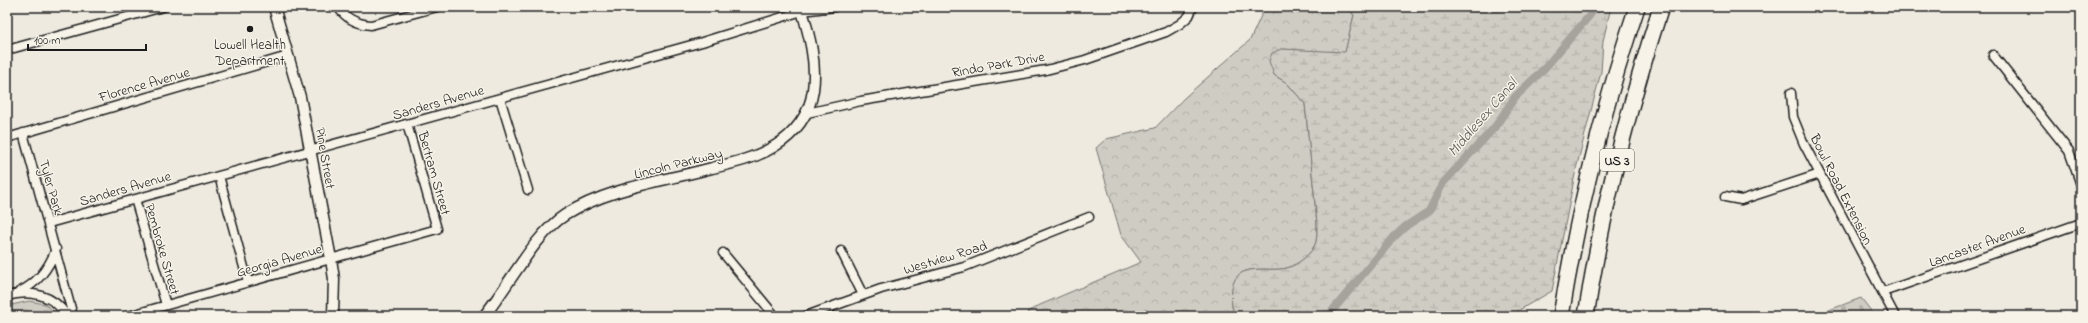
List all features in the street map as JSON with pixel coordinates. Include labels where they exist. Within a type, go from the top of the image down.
[{"type":"highway","name":"US 3","points":[[1561,316],[1576,233],[1596,148],[1618,66],[1637,7]]},
{"type":"highway","name":"US 3","points":[[1586,316],[1598,247],[1616,164],[1636,88],[1661,7]]},
{"type":"street","points":[[7,50],[163,7]]},
{"type":"street","name":"Pine Street","points":[[274,7],[300,98],[311,150],[331,259],[334,285],[333,316]]},
{"type":"street","points":[[338,7],[354,21],[371,25],[435,7]]},
{"type":"street","name":"Sanders Avenue","points":[[49,223],[733,33],[802,9],[834,7]]},
{"type":"street","name":"Rindo Park Drive","points":[[806,113],[861,101],[1064,66],[1166,32],[1186,19],[1193,7]]},
{"type":"street","name":"Lincoln Parkway","points":[[484,316],[542,236],[564,216],[585,205],[624,191],[756,156],[784,140],[797,127],[806,113],[813,90],[814,70],[812,44],[802,9]]},
{"type":"street","points":[[1993,55],[2069,151],[2081,185]]},
{"type":"street","name":"Florence Avenue","points":[[7,138],[288,56]]},
{"type":"street","name":"Bowl Road Extension","points":[[1791,93],[1793,117],[1796,127],[1841,216],[1895,316]]},
{"type":"street","points":[[500,98],[528,190]]},
{"type":"street","name":"Bertram Street","points":[[407,124],[437,229]]},
{"type":"street","name":"Tyler Park","points":[[23,133],[49,223],[73,316]]},
{"type":"street","points":[[1724,197],[1741,200],[1820,174]]},
{"type":"street","points":[[219,176],[248,282]]},
{"type":"street","name":"Pembroke Street","points":[[135,199],[166,305]]},
{"type":"street","name":"Westview Road","points":[[806,316],[863,296],[964,267],[1089,217]]},
{"type":"street","name":"Lancaster Avenue","points":[[1883,292],[2081,223]]},
{"type":"street","name":"Georgia Avenue","points":[[128,316],[437,229]]},
{"type":"street","points":[[7,296],[18,292],[41,277],[48,268],[56,249]]},
{"type":"street","points":[[841,251],[863,296]]},
{"type":"street","points":[[723,253],[775,316]]},
{"type":"street","points":[[18,292],[37,294],[52,299],[67,316]]},
{"type":"green space","points":[[1265,7],[1347,7],[1354,15],[1345,53],[1281,49],[1274,75],[1287,83],[1305,104],[1317,223],[1316,242],[1312,250],[1300,261],[1287,268],[1246,271],[1240,274],[1235,280],[1231,296],[1235,316],[1031,316],[1027,312],[1040,305],[1141,262],[1121,235],[1096,148],[1106,139],[1155,128],[1184,98],[1250,40]]},
{"type":"green space","points":[[1347,7],[1611,7],[1603,41],[1601,72],[1576,169],[1552,291],[1509,316],[1235,316],[1231,296],[1235,280],[1240,274],[1246,271],[1287,268],[1300,261],[1308,254],[1316,242],[1317,223],[1305,104],[1287,83],[1274,75],[1269,61],[1272,53],[1281,49],[1345,52],[1354,15]]},
{"type":"green space","points":[[1861,298],[1875,316],[1813,316]]},
{"type":"green space","points":[[29,301],[45,304],[59,316],[7,316],[7,306]]},
{"type":"waterway","name":"Middlesex Canal","points":[[1328,316],[1394,237],[1406,226],[1429,211],[1443,183],[1495,127],[1515,97],[1543,70],[1590,15],[1595,7]]},
{"type":"place","name":"Lowell Health Department","points":[[250,29]]}]
